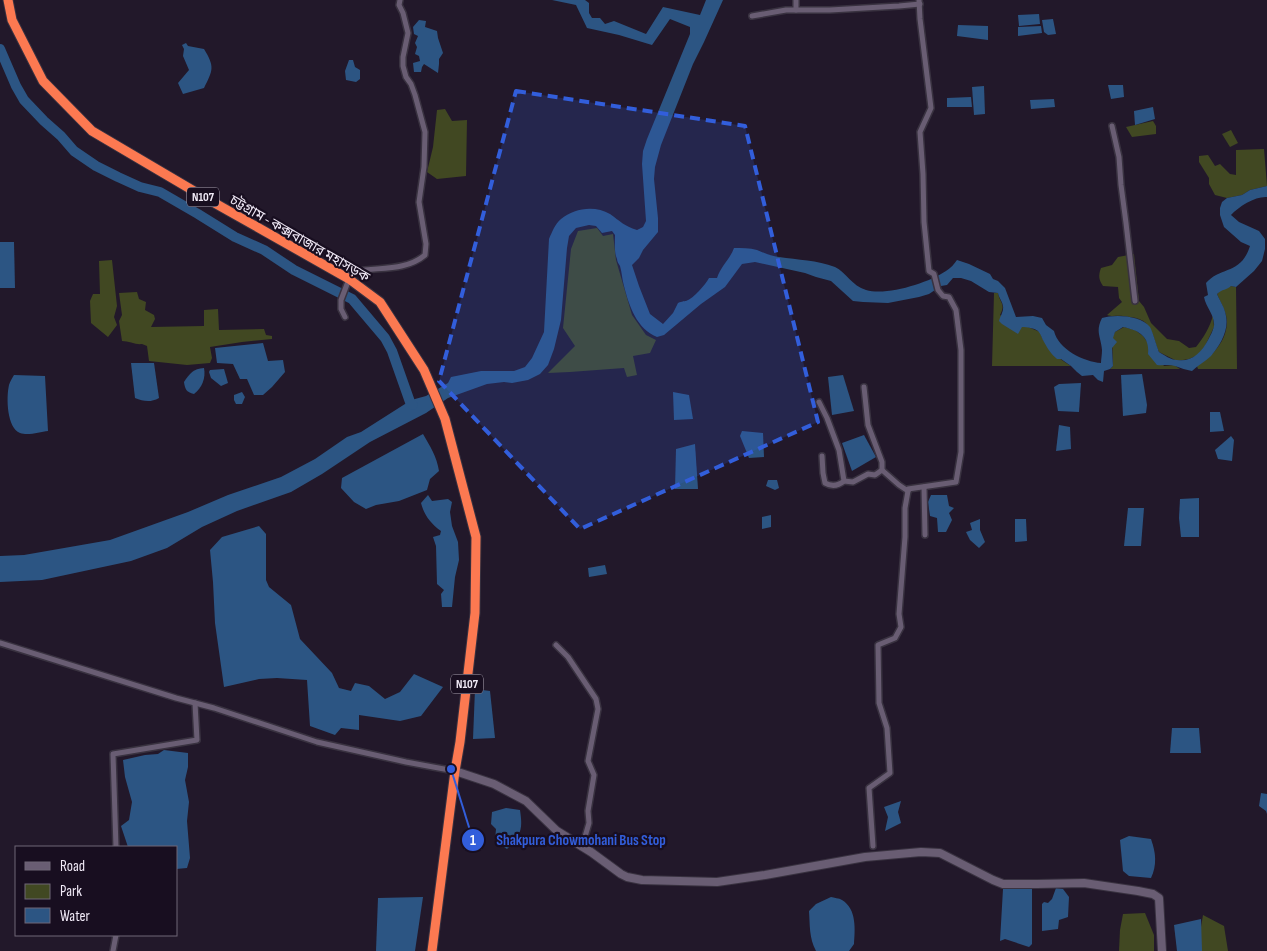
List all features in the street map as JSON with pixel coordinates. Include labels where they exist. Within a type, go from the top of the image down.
[{"type":"highway","name":"চট্টগ্রাম - কক্সবাজার মহাসড়ক","points":[[8,0],[12,20],[43,82],[92,131],[380,302],[424,370],[444,419],[476,537],[475,613],[455,771]]},
{"type":"highway","name":"N107","points":[[432,951],[455,771]]},
{"type":"main road","points":[[455,771],[494,784],[526,801],[557,831],[627,877],[652,881],[717,882],[774,874],[865,857],[921,852],[940,853],[1003,884],[1084,883],[1153,894],[1159,898],[1162,951]]},
{"type":"street","points":[[345,317],[340,309],[345,281],[357,271],[404,266],[421,259],[425,255],[426,244],[419,202],[424,167],[425,132],[416,95],[402,66],[408,33],[404,13],[399,5],[400,0]]},
{"type":"street","points":[[796,0],[796,10]]},
{"type":"street","points":[[752,16],[786,10],[830,10],[920,2],[920,19],[931,108],[920,132],[924,222],[929,271],[934,274],[938,290],[943,296],[949,297],[956,310],[961,350],[961,452],[956,482],[908,489],[905,508],[905,537],[899,614],[901,627],[895,638],[878,645],[879,703],[887,728],[890,773],[869,788],[873,846]]},
{"type":"street","points":[[1112,126],[1119,157],[1120,185],[1135,301]]},
{"type":"street","points":[[864,387],[868,425],[882,462],[882,470],[908,491]]},
{"type":"street","points":[[819,402],[828,418],[839,450],[844,481]]},
{"type":"street","points":[[822,456],[823,473],[826,483],[830,486],[839,485],[844,481],[853,482],[868,474],[875,475],[882,470]]},
{"type":"street","points":[[924,487],[925,535]]},
{"type":"street","points":[[0,644],[317,742],[455,771]]},
{"type":"street","points":[[556,645],[568,657],[596,699],[598,709],[588,761],[594,775],[588,811],[589,823],[582,847]]},
{"type":"street","points":[[116,846],[113,754],[197,740],[195,703]]},
{"type":"street","points":[[113,951],[116,936]]},
{"type":"highlighted area","points":[[516,91],[745,126],[818,422],[580,529],[439,381]]},
{"type":"green space","points":[[445,109],[452,121],[467,120],[466,176],[437,179],[427,172],[433,147],[437,110]]},
{"type":"green space","points":[[1153,121],[1156,126],[1156,134],[1132,137],[1126,127]]},
{"type":"green space","points":[[1231,130],[1238,143],[1230,147],[1222,134]]},
{"type":"green space","points":[[1264,149],[1267,186],[1227,198],[1215,195],[1209,184],[1209,178],[1199,162],[1199,156],[1208,155],[1215,166],[1220,164],[1230,174],[1236,175],[1236,150]]},
{"type":"green space","points":[[597,228],[603,236],[613,234],[616,260],[632,315],[646,335],[656,340],[650,353],[633,356],[637,375],[627,377],[624,368],[548,373],[575,346],[563,328],[571,249],[578,231]]},
{"type":"green space","points":[[1134,254],[1139,301],[1144,307],[1151,323],[1167,339],[1179,341],[1189,348],[1196,347],[1206,332],[1213,315],[1214,327],[1205,346],[1198,355],[1177,361],[1159,352],[1150,328],[1143,321],[1133,317],[1107,315],[1122,302],[1119,298],[1118,287],[1103,286],[1099,276],[1101,268],[1112,265],[1118,257]]},
{"type":"green space","points":[[112,260],[117,306],[114,317],[117,325],[108,337],[91,323],[90,301],[93,294],[100,294],[99,261]]},
{"type":"green space","points":[[1231,286],[1236,287],[1237,369],[1198,369],[1197,366],[1215,351],[1226,331],[1226,315],[1217,294]]},
{"type":"green space","points":[[137,292],[139,299],[146,302],[145,310],[154,315],[155,319],[151,327],[204,326],[204,310],[218,309],[219,330],[264,329],[266,335],[272,336],[272,339],[210,347],[212,358],[210,363],[187,365],[149,361],[147,346],[122,341],[119,321],[122,315],[119,293]]},
{"type":"green space","points":[[994,293],[998,293],[1002,304],[1000,315],[1022,327],[1028,327],[1040,332],[1053,352],[1071,366],[992,366]]},
{"type":"green space","points":[[1124,327],[1135,330],[1143,336],[1164,366],[1174,365],[1180,369],[1110,369],[1113,366],[1112,338],[1115,332]]},
{"type":"green space","points":[[1145,913],[1154,935],[1154,951],[1119,951],[1123,914]]},
{"type":"green space","points":[[1203,915],[1224,926],[1228,951],[1197,951]]},
{"type":"water","points":[[552,0],[585,0],[589,3],[589,13],[592,18],[600,18],[605,24],[614,21],[646,34],[663,7],[700,15],[706,0],[723,0],[693,64],[661,145],[654,179],[658,232],[632,265],[650,314],[663,324],[673,313],[678,303],[692,297],[709,278],[717,278],[734,248],[754,249],[776,257],[835,267],[861,288],[875,291],[896,290],[929,280],[948,270],[957,260],[990,274],[993,279],[1005,288],[1016,317],[1033,316],[1042,318],[1046,325],[1054,331],[1056,338],[1066,349],[1080,357],[1101,363],[1102,350],[1099,331],[1102,318],[1127,316],[1140,320],[1150,327],[1159,352],[1172,359],[1187,360],[1199,353],[1214,328],[1213,318],[1204,297],[1208,295],[1206,283],[1218,274],[1241,262],[1250,246],[1241,242],[1224,227],[1220,215],[1222,202],[1227,198],[1267,186],[1267,197],[1248,202],[1231,215],[1239,222],[1259,231],[1265,239],[1262,261],[1236,287],[1231,286],[1217,294],[1224,307],[1227,322],[1225,332],[1211,356],[1192,371],[1173,365],[1157,365],[1148,354],[1145,338],[1134,330],[1123,327],[1115,332],[1113,338],[1117,342],[1112,348],[1113,366],[1104,371],[1103,382],[1093,375],[1082,376],[1061,359],[1057,359],[1038,331],[1022,327],[1018,334],[1002,324],[999,321],[1003,307],[998,293],[989,292],[971,281],[961,278],[953,278],[947,285],[919,297],[888,303],[863,302],[853,301],[831,281],[755,262],[742,264],[725,287],[664,335],[657,337],[639,323],[631,309],[616,256],[615,235],[612,231],[602,233],[596,226],[589,225],[576,228],[569,236],[561,320],[554,349],[548,365],[540,374],[528,380],[487,384],[448,398],[426,413],[370,442],[291,492],[237,511],[202,527],[167,548],[131,561],[42,580],[0,582],[0,556],[24,555],[110,540],[188,512],[228,495],[281,477],[315,459],[347,437],[361,432],[405,404],[426,396],[448,383],[451,377],[481,371],[514,371],[525,367],[532,358],[544,332],[549,239],[557,223],[572,212],[585,209],[604,211],[625,225],[637,230],[643,227],[646,221],[642,164],[643,151],[690,34],[690,27],[670,19],[652,45],[587,28],[576,5]]},
{"type":"water","points":[[1039,14],[1040,24],[1019,26],[1018,15]]},
{"type":"water","points":[[1053,19],[1056,34],[1048,35],[1044,32],[1042,20]]},
{"type":"water","points":[[419,20],[426,21],[425,27],[437,31],[443,53],[439,59],[438,73],[424,64],[421,72],[414,72],[413,63],[420,61],[419,56],[415,54],[417,47],[415,43],[418,36],[414,34],[413,27]]},
{"type":"water","points":[[958,25],[988,26],[988,40],[957,36]]},
{"type":"water","points":[[1041,26],[1042,33],[1018,36],[1018,27]]},
{"type":"water","points":[[186,43],[188,46],[204,49],[212,68],[204,88],[183,94],[178,83],[189,70],[183,56],[184,49],[182,45]]},
{"type":"water","points":[[349,60],[353,60],[355,67],[360,70],[360,79],[356,82],[346,80],[345,71]]},
{"type":"water","points":[[1108,85],[1123,85],[1124,97],[1111,99]]},
{"type":"water","points":[[984,86],[985,114],[974,115],[972,87]]},
{"type":"water","points":[[971,97],[972,107],[947,107],[947,98]]},
{"type":"water","points":[[1054,99],[1055,107],[1031,109],[1030,100]]},
{"type":"water","points":[[1153,107],[1155,119],[1135,125],[1134,111]]},
{"type":"water","points":[[0,242],[14,242],[15,288],[0,288]]},
{"type":"water","points":[[263,343],[268,361],[283,360],[285,372],[263,395],[254,395],[247,379],[240,379],[233,364],[217,363],[215,348]]},
{"type":"water","points":[[131,363],[154,363],[159,398],[147,401],[135,398]]},
{"type":"water","points":[[204,368],[204,379],[201,386],[194,394],[189,392],[185,388],[184,382],[192,372]]},
{"type":"water","points":[[224,369],[228,383],[221,386],[211,378],[209,372],[210,370]]},
{"type":"water","points":[[1142,374],[1147,405],[1146,413],[1123,416],[1121,375]]},
{"type":"water","points":[[14,375],[45,376],[48,431],[23,434],[12,425],[8,412],[8,397],[9,385]]},
{"type":"water","points":[[843,375],[854,411],[832,415],[828,377]]},
{"type":"water","points":[[1081,383],[1079,412],[1058,411],[1054,387],[1059,384]]},
{"type":"water","points":[[242,392],[245,397],[242,404],[236,404],[234,395]]},
{"type":"water","points":[[673,392],[689,395],[693,419],[674,420]]},
{"type":"water","points":[[1210,412],[1220,412],[1224,431],[1210,432]]},
{"type":"water","points":[[1059,425],[1070,427],[1071,449],[1056,451]]},
{"type":"water","points":[[742,431],[763,433],[764,457],[749,458],[740,436]]},
{"type":"water","points":[[423,434],[435,456],[439,471],[430,479],[427,490],[399,501],[376,505],[366,509],[354,502],[341,488],[342,478]]},
{"type":"water","points":[[864,435],[876,457],[852,471],[842,443]]},
{"type":"water","points":[[1231,436],[1234,440],[1232,461],[1218,459],[1215,450]]},
{"type":"water","points":[[695,444],[698,489],[675,489],[676,449]]},
{"type":"water","points":[[768,480],[777,480],[779,488],[775,490],[766,486]]},
{"type":"water","points":[[428,495],[432,501],[448,499],[452,502],[450,512],[452,526],[458,542],[459,560],[452,607],[442,607],[441,594],[444,590],[437,584],[436,546],[433,537],[440,535],[441,531],[428,519],[422,507],[421,503]]},
{"type":"water","points":[[931,495],[947,495],[949,506],[954,508],[949,513],[952,520],[946,532],[938,532],[937,518],[930,516],[928,502]]},
{"type":"water","points":[[1199,498],[1199,537],[1181,537],[1180,499]]},
{"type":"water","points":[[1128,508],[1144,508],[1141,546],[1124,546]]},
{"type":"water","points":[[771,515],[771,527],[762,529],[762,517]]},
{"type":"water","points":[[980,519],[980,530],[985,542],[979,548],[970,540],[966,532],[972,530],[970,523]]},
{"type":"water","points":[[1015,519],[1026,519],[1027,541],[1015,542]]},
{"type":"water","points":[[259,526],[266,534],[266,580],[269,587],[291,605],[300,639],[332,673],[339,688],[351,691],[355,683],[369,686],[385,699],[400,692],[414,674],[443,687],[421,716],[400,721],[359,715],[359,730],[341,728],[335,735],[310,726],[307,680],[259,679],[224,687],[215,623],[210,550],[222,537]]},
{"type":"water","points":[[605,565],[607,574],[589,577],[588,568]]},
{"type":"water","points":[[475,689],[490,691],[495,738],[473,739]]},
{"type":"water","points":[[1172,728],[1199,728],[1201,753],[1170,753]]},
{"type":"water","points":[[164,750],[188,753],[188,767],[185,780],[189,802],[187,821],[190,858],[187,868],[178,869],[178,846],[128,846],[121,826],[129,820],[132,802],[125,777],[123,760],[158,754]]},
{"type":"water","points":[[1261,793],[1267,794],[1267,814],[1259,806]]},
{"type":"water","points":[[901,801],[898,812],[901,823],[885,831],[888,817],[884,807]]},
{"type":"water","points":[[506,808],[520,810],[521,823],[518,836],[507,849],[495,841],[496,829],[491,824],[492,812]]},
{"type":"water","points":[[469,832],[482,834],[482,850],[464,850],[465,835]]},
{"type":"water","points":[[1129,836],[1151,839],[1155,859],[1151,878],[1129,876],[1123,871],[1120,840]]},
{"type":"water","points":[[1056,888],[1063,889],[1069,897],[1068,917],[1059,920],[1058,929],[1042,931],[1042,904],[1044,902],[1048,903],[1052,899]]},
{"type":"water","points":[[1003,889],[1032,889],[1032,944],[1029,947],[1005,939],[1000,941]]},
{"type":"water","points":[[423,897],[415,951],[376,951],[378,898]]},
{"type":"water","points":[[831,897],[842,900],[853,914],[855,926],[854,944],[849,951],[816,951],[812,941],[809,911],[816,904]]},
{"type":"water","points":[[1201,919],[1202,951],[1177,951],[1174,925]]},
{"type":"waterway","points":[[0,49],[24,100],[74,151],[96,166],[118,177],[140,187],[160,192],[235,237],[264,250],[294,270],[352,299],[385,338],[392,351],[410,402],[413,405]]},
{"type":"place","name":"Shakpura Chowmohani Bus Stop","points":[[451,769]]}]
